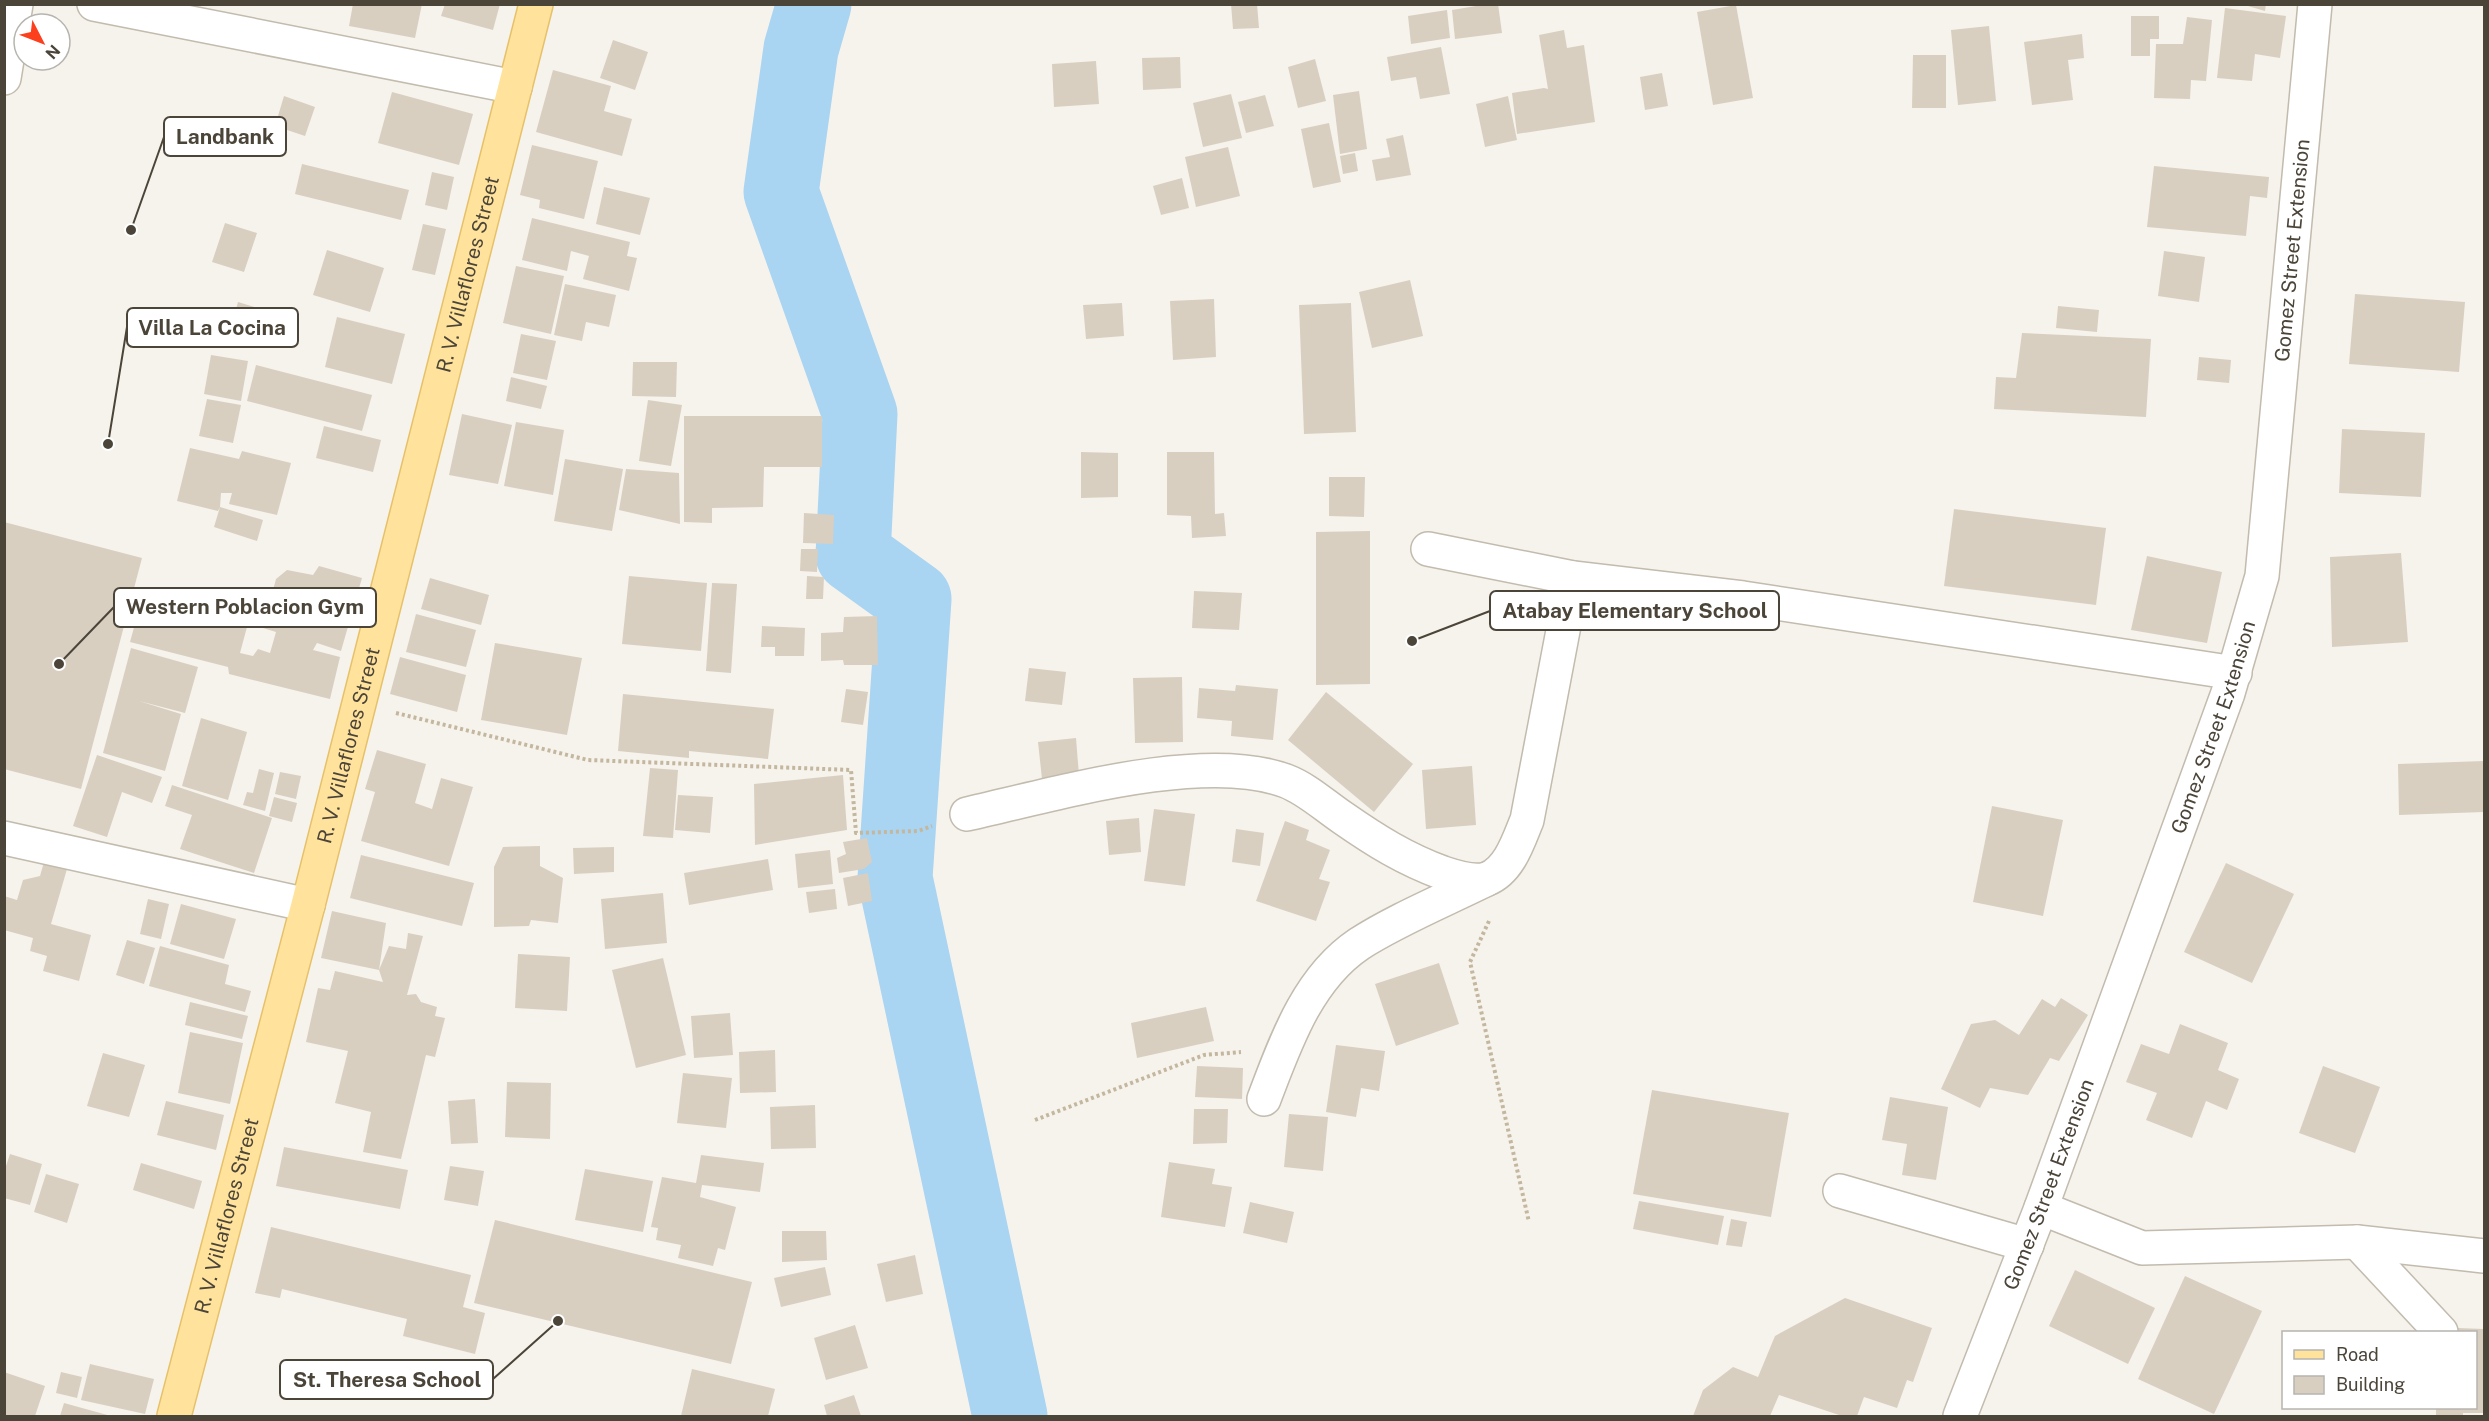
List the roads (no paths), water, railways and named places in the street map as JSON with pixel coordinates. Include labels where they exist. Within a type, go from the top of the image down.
[{"type":"main road","name":"R. V. Villaflores Street","points":[[174,1416],[308,905],[536,4]]},
{"type":"street","points":[[4,78],[16,4]]},
{"type":"street","points":[[94,4],[515,87]]},
{"type":"street","name":"Gomez Street Extension","points":[[1960,1416],[2041,1208],[2235,673],[2262,576],[2315,4]]},
{"type":"street","points":[[1428,549],[1573,578],[1743,598],[2235,673]]},
{"type":"street","points":[[1264,1100],[1289,1033],[1331,970],[1358,945],[1487,879],[1502,868],[1512,854],[1527,820],[1573,578]]},
{"type":"street","points":[[967,814],[1120,780],[1227,770],[1261,774],[1287,782],[1308,794],[1374,840],[1411,861],[1459,878],[1487,879]]},
{"type":"street","points":[[4,838],[308,905]]},
{"type":"street","points":[[1840,1191],[2027,1245]]},
{"type":"street","points":[[2041,1208],[2142,1248],[2357,1242],[2484,1256]]},
{"type":"street","points":[[2357,1242],[2440,1331]]},
{"type":"waterway","points":[[814,4],[801,49],[781,192],[860,414],[853,555],[914,599],[895,878],[1010,1416]]},
{"type":"place","name":"Landbank","points":[[131,230]]},
{"type":"place","name":"Villa La Cocina","points":[[108,444]]},
{"type":"place","name":"Atabay Elementary School","points":[[1412,641]]},
{"type":"place","name":"Western Poblacion Gym","points":[[59,664]]},
{"type":"place","name":"St. Theresa School","points":[[558,1321]]}]
